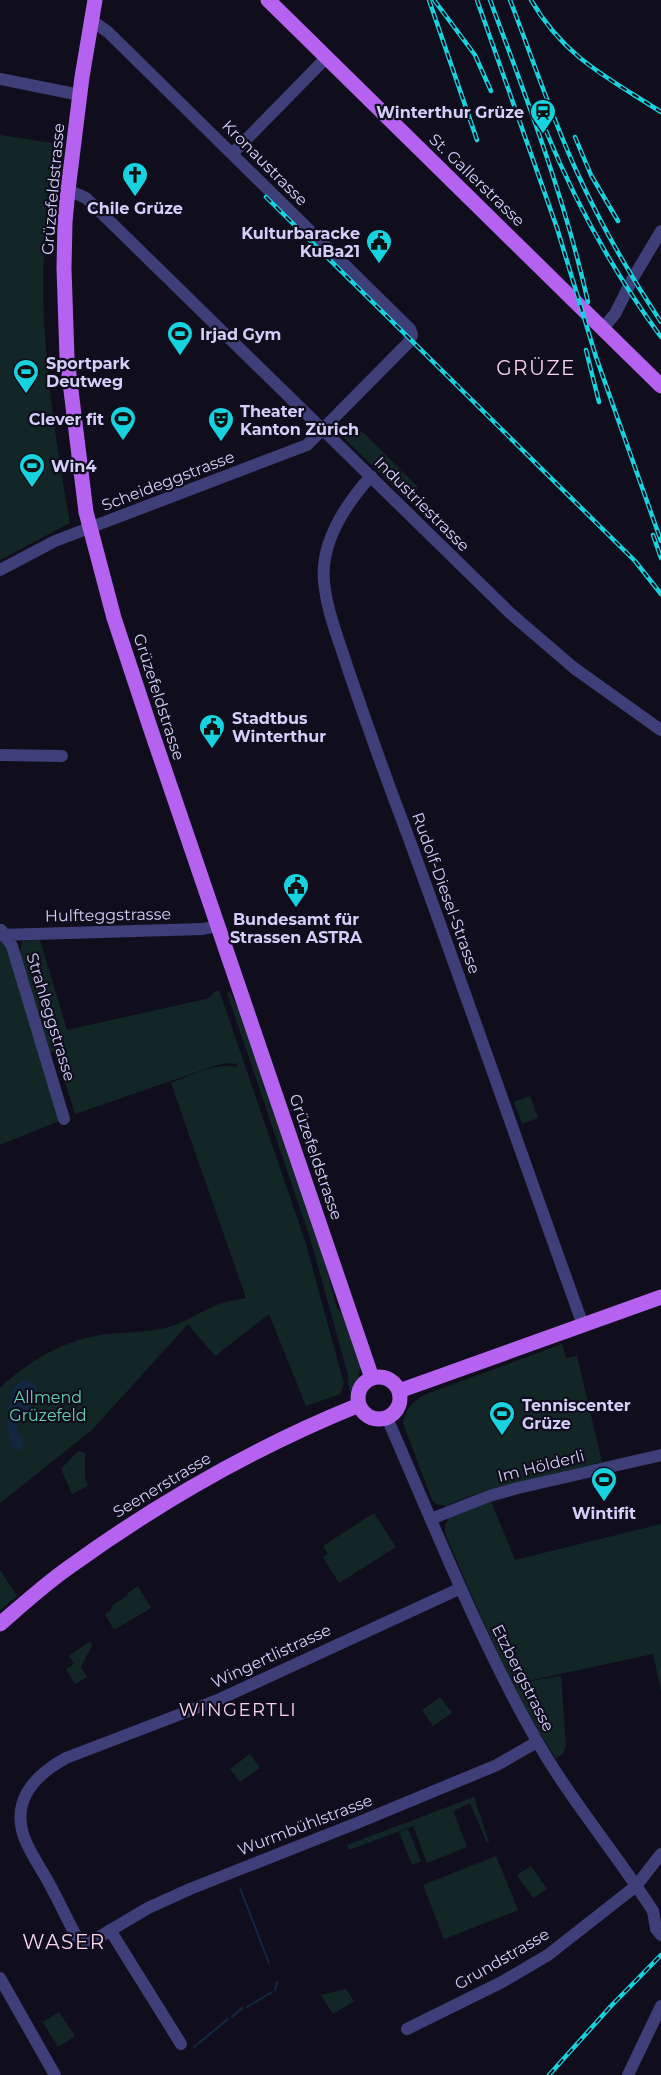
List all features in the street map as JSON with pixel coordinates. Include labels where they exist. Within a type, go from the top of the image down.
[{"type":"main road","name":"Grüzefeldstrasse","points":[[95,0],[68,190],[64,268],[67,358],[76,444],[90,528],[115,620],[372,1378]]},
{"type":"main road","name":"St. Gallerstrasse","points":[[268,0],[661,386]]},
{"type":"main road","points":[[399,1391],[661,1297]]},
{"type":"main road","points":[[372,1378],[386,1378],[396,1385],[399,1391],[400,1405],[397,1411],[387,1418],[375,1419],[368,1416],[359,1405],[359,1392],[372,1378]]},
{"type":"main road","name":"Seenerstrasse","points":[[0,1623],[65,1570],[187,1489],[291,1434],[359,1405]]},
{"type":"street","name":"Kronaustrasse","points":[[91,20],[108,32],[412,333]]},
{"type":"street","points":[[232,154],[327,57]]},
{"type":"street","points":[[0,79],[80,95]]},
{"type":"street","name":"Industriestrasse","points":[[68,190],[86,198],[541,641],[618,701],[661,729]]},
{"type":"street","points":[[603,328],[615,315],[639,266],[661,231]]},
{"type":"street","name":"Scheideggstrasse","points":[[0,570],[55,541],[307,445],[408,343],[412,333]]},
{"type":"street","name":"Rudolf-Diesel-Strasse","points":[[371,476],[338,522],[327,551],[323,579],[328,611],[583,1325]]},
{"type":"street","points":[[0,755],[62,756]]},
{"type":"street","name":"Hulfteggstrasse","points":[[1,933],[203,929],[217,926]]},
{"type":"street","name":"Strahleggstrasse","points":[[1,933],[12,946],[64,1119]]},
{"type":"street","name":"Etzbergstrasse","points":[[387,1418],[485,1642],[537,1742],[557,1774],[640,1881],[653,1911],[656,1929],[661,1935]]},
{"type":"street","name":"Im Hölderli","points":[[431,1519],[489,1496],[661,1455]]},
{"type":"street","name":"Wingertlistrasse","points":[[87,1942],[75,1934],[23,1834],[24,1801],[37,1778],[45,1770],[66,1758],[220,1699],[461,1588]]},
{"type":"street","name":"Wurmbühlstrasse","points":[[87,1942],[148,1908],[190,1889],[497,1765],[537,1742]]},
{"type":"street","name":"Grundstrasse","points":[[407,2029],[502,1982],[548,1955],[640,1881],[661,1854]]},
{"type":"street","points":[[110,1930],[181,2044]]},
{"type":"street","points":[[0,1978],[55,2075]]},
{"type":"street","points":[[628,2075],[661,2006]]},
{"type":"green space","name":"Sportpark Deutweg","points":[[0,135],[53,143],[44,240],[44,312],[52,407],[70,523],[0,560]]},
{"type":"green space","points":[[343,426],[365,434],[417,486],[417,489],[408,498],[404,497],[342,436],[340,431]]},
{"type":"green space","points":[[3,934],[64,1119],[0,1145],[0,935]]},
{"type":"green space","name":"Allmend Grüzefeld","points":[[40,940],[67,1030],[210,998],[214,992],[219,990],[305,1241],[344,1384],[340,1394],[306,1406],[269,1314],[215,1356],[188,1324],[92,1430],[0,1503],[0,1388],[10,1379],[46,1354],[73,1342],[101,1335],[165,1328],[219,1304],[246,1298],[171,1083],[211,1068],[235,1067],[238,1064],[217,1065],[75,1114],[55,1051],[50,1052],[20,955],[22,941]]},
{"type":"green space","points":[[230,992],[243,1019],[319,1240],[337,1308],[345,1314],[362,1369],[359,1371],[358,1382],[349,1392],[348,1375],[311,1241],[227,993]]},
{"type":"green space","points":[[530,1096],[538,1118],[522,1124],[514,1102]]},
{"type":"green space","name":"Tenniscenter Grüze","points":[[562,1344],[566,1358],[577,1356],[602,1462],[486,1490],[446,1506],[436,1504],[432,1500],[403,1423],[410,1407],[424,1395]]},
{"type":"green space","points":[[78,1451],[85,1453],[85,1478],[88,1486],[72,1494],[61,1469]]},
{"type":"green space","points":[[491,1501],[515,1560],[661,1524],[661,1691],[653,1654],[518,1683],[561,1676],[566,1746],[563,1753],[556,1759],[509,1677],[445,1533],[445,1525],[449,1518]]},
{"type":"green space","points":[[374,1513],[396,1547],[339,1583],[323,1557],[328,1554],[323,1546]]},
{"type":"green space","points":[[0,1570],[17,1596],[0,1610]]},
{"type":"green space","points":[[138,1586],[151,1608],[114,1630],[105,1614]]},
{"type":"green space","points":[[90,1641],[92,1645],[81,1667],[87,1677],[75,1684],[66,1669],[74,1664],[69,1656]]},
{"type":"green space","points":[[440,1697],[452,1713],[433,1726],[422,1710]]},
{"type":"green space","points":[[250,1754],[260,1768],[240,1782],[230,1769]]},
{"type":"green space","points":[[474,1797],[489,1842],[487,1843],[470,1803],[453,1811],[467,1847],[427,1863],[413,1826],[349,1850],[347,1845]]},
{"type":"green space","points":[[408,1829],[421,1861],[412,1865],[399,1832]]},
{"type":"green space","points":[[496,1856],[518,1910],[444,1939],[423,1885]]},
{"type":"green space","points":[[531,1866],[547,1889],[533,1898],[517,1875]]},
{"type":"green space","points":[[346,1989],[354,2001],[333,2014],[321,1995]]},
{"type":"green space","points":[[59,2012],[75,2036],[58,2047],[43,2022]]},
{"type":"water","points":[[25,1380],[33,1383],[37,1388],[37,1394],[16,1428],[23,1445],[20,1450],[14,1450],[8,1427],[10,1398],[16,1385]]},
{"type":"waterway","points":[[240,1888],[269,1963]]},
{"type":"waterway","points":[[275,1990],[277,1982]]},
{"type":"waterway","points":[[247,2007],[272,1992]]},
{"type":"waterway","points":[[232,2017],[242,2008]]},
{"type":"waterway","points":[[194,2047],[228,2019]]},
{"type":"railway","points":[[429,0],[477,140]]},
{"type":"railway","points":[[434,0],[475,55],[491,91]]},
{"type":"railway","points":[[477,0],[557,228],[596,357],[661,541]]},
{"type":"railway","points":[[490,0],[557,187],[588,302]]},
{"type":"railway","points":[[510,0],[558,128],[585,190],[616,248],[661,322]]},
{"type":"railway","points":[[531,0],[558,37],[588,65],[661,112]]},
{"type":"railway","points":[[546,131],[597,237],[627,288],[661,337]]},
{"type":"railway","points":[[575,137],[591,175],[618,221]]},
{"type":"railway","points":[[266,197],[635,561],[661,594]]},
{"type":"railway","points":[[586,350],[599,402]]},
{"type":"railway","points":[[653,535],[661,558]]},
{"type":"railway","points":[[549,2075],[661,1955]]},
{"type":"place","name":"Winterthur Grüze","points":[[543,135]]},
{"type":"place","name":"Chile Grüze","points":[[135,198]]},
{"type":"place","name":"Kulturbaracke KuBa21","points":[[379,265]]},
{"type":"place","name":"Irjad Gym","points":[[180,357]]},
{"type":"place","name":"Sportpark Deutweg","points":[[26,395]]},
{"type":"place","name":"Clever fit","points":[[123,442]]},
{"type":"place","name":"Theater Kanton Zürich","points":[[221,443]]},
{"type":"place","name":"Win4","points":[[32,489]]},
{"type":"place","name":"Stadtbus Winterthur","points":[[212,750]]},
{"type":"place","name":"Bundesamt für Strassen ASTRA","points":[[296,909]]},
{"type":"place","name":"Tenniscenter Grüze","points":[[502,1437]]},
{"type":"place","name":"Wintifit","points":[[604,1503]]},
{"type":"district","name":"GRÜZE","points":[[536,368]]},
{"type":"district","name":"WINGERTLI","points":[[238,1710]]},
{"type":"district","name":"WASER","points":[[64,1942]]}]
